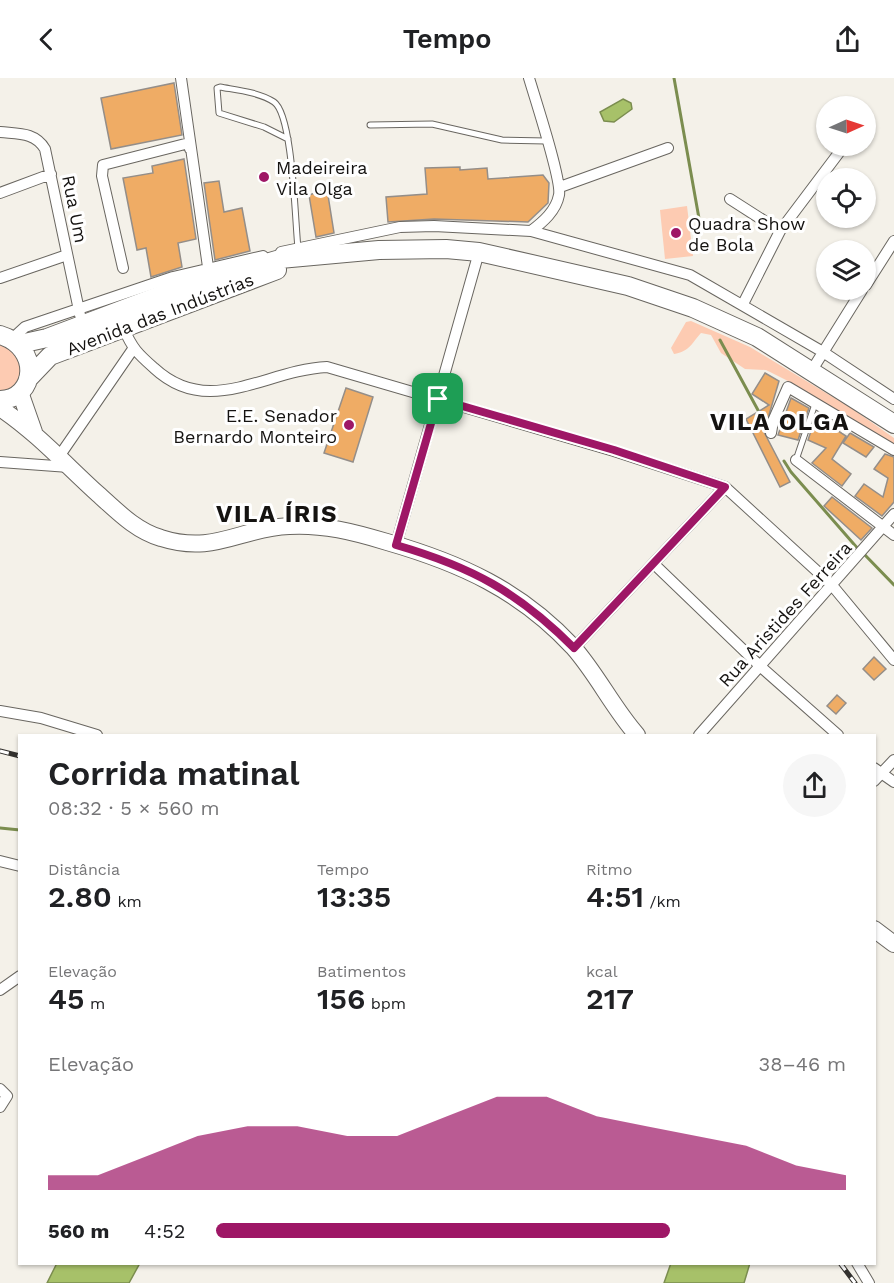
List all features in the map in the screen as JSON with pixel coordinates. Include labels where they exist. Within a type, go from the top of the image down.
[{"type":"highway","name":"Avenida das Indústrias","points":[[11,339],[211,280],[280,256],[298,253],[379,250],[446,249],[479,252],[616,283],[682,305],[758,337],[894,424]]},
{"type":"highway","name":"Avenida das Indústrias","points":[[24,385],[50,356],[124,329],[211,280],[282,268],[298,253]]},
{"type":"highway","points":[[0,400],[24,385],[30,366],[27,354],[11,339]]},
{"type":"main road","points":[[24,385],[34,432]]},
{"type":"main road","points":[[0,408],[34,432],[63,463],[128,522],[158,538],[181,544],[212,543],[287,526],[323,526],[445,559],[512,594],[545,620],[574,648],[636,734]]},
{"type":"main road","points":[[876,930],[894,944]]},
{"type":"street","points":[[181,78],[190,149]]},
{"type":"street","points":[[529,78],[560,187],[553,209],[545,220],[531,231]]},
{"type":"street","name":"Rua Um","points":[[0,132],[30,135],[40,139],[45,149],[80,318]]},
{"type":"street","points":[[123,268],[102,176],[103,165],[189,143],[211,280]]},
{"type":"street","points":[[560,187],[669,148]]},
{"type":"street","points":[[743,304],[780,231],[836,156]]},
{"type":"street","points":[[0,193],[51,174]]},
{"type":"street","points":[[730,200],[780,231]]},
{"type":"street","points":[[298,253],[400,227],[434,226],[531,231],[690,275],[823,352],[894,399]]},
{"type":"street","points":[[876,273],[890,256],[894,242]]},
{"type":"street","points":[[396,545],[479,252]]},
{"type":"street","points":[[0,278],[67,255]]},
{"type":"street","points":[[812,370],[856,300]]},
{"type":"street","points":[[124,329],[133,349],[169,380],[185,389],[205,393],[229,391],[306,368],[327,367],[614,450],[725,487],[831,584],[894,660]]},
{"type":"street","points":[[0,462],[63,463],[133,349]]},
{"type":"street","points":[[771,433],[773,421],[788,387],[894,450]]},
{"type":"street","points":[[796,460],[894,535]]},
{"type":"street","points":[[574,648],[725,487]]},
{"type":"street","name":"Rua Aristides Ferreira","points":[[700,734],[894,514]]},
{"type":"street","points":[[654,564],[761,667],[837,734]]},
{"type":"street","points":[[0,711],[41,718],[94,734]]},
{"type":"street","points":[[894,760],[877,774],[894,782]]},
{"type":"street","points":[[0,861],[18,866]]},
{"type":"street","points":[[0,990],[18,977]]},
{"type":"street","points":[[0,1107],[3,1093]]},
{"type":"street","points":[[857,1265],[869,1283]]},
{"type":"lane","points":[[288,139],[264,127],[219,112],[217,88],[235,90],[274,102],[282,112],[288,139],[298,253]]},
{"type":"lane","points":[[370,125],[432,124],[502,140],[546,141]]},
{"type":"lane","points":[[796,460],[816,403]]},
{"type":"shaded area","points":[[623,99],[631,103],[632,109],[614,122],[604,121],[600,112]]},
{"type":"shaded area","name":"Quadra Show de Bola","points":[[687,206],[693,256],[665,259],[660,210]]},
{"type":"shaded area","points":[[691,321],[750,347],[851,408],[894,438],[894,446],[790,382],[766,370],[745,369],[721,353],[711,335],[701,333],[687,349],[674,354],[671,348],[686,322]]},
{"type":"shaded area","points":[[0,342],[11,345],[22,365],[16,383],[10,389],[0,393]]},
{"type":"shaded area","points":[[56,1265],[139,1265],[129,1283],[47,1283]]},
{"type":"shaded area","points":[[670,1265],[749,1265],[744,1283],[664,1283]]},
{"type":"building","points":[[174,83],[182,135],[111,149],[101,98]]},
{"type":"building","points":[[184,159],[196,239],[178,243],[182,267],[151,277],[146,248],[137,250],[123,178],[153,173],[152,166]]},
{"type":"building","points":[[460,167],[460,170],[487,168],[488,179],[543,175],[549,183],[548,203],[528,222],[434,219],[388,222],[386,197],[427,194],[425,168]]},
{"type":"building","points":[[219,181],[224,212],[242,208],[250,251],[215,260],[204,183]]},
{"type":"building","points":[[327,189],[334,233],[316,237],[309,195]]},
{"type":"building","points":[[765,373],[779,381],[764,432],[790,482],[780,487],[746,419],[769,405],[752,394]]},
{"type":"building","name":"E.E. Senador Bernardo Monteiro","points":[[346,388],[373,397],[353,462],[324,453]]},
{"type":"building","points":[[791,398],[809,408],[798,440],[778,435]]},
{"type":"building","points":[[817,413],[834,423],[832,427],[846,436],[832,459],[851,474],[842,486],[812,463],[826,448],[808,440]]},
{"type":"building","points":[[850,433],[874,447],[866,457],[843,443]]},
{"type":"building","points":[[885,454],[894,457],[894,502],[882,516],[855,496],[864,484],[883,497],[888,478],[874,469]]},
{"type":"building","points":[[832,497],[872,528],[861,540],[824,506]]},
{"type":"building","points":[[874,657],[886,669],[874,680],[863,669]]},
{"type":"building","points":[[837,695],[846,703],[836,714],[827,706]]},
{"type":"waterway","points":[[674,78],[700,224]]},
{"type":"waterway","points":[[720,340],[759,412]]},
{"type":"waterway","points":[[784,461],[859,550]]},
{"type":"waterway","points":[[864,554],[894,585]]},
{"type":"waterway","points":[[0,828],[18,830]]},
{"type":"railway","points":[[0,751],[18,756]]},
{"type":"railway","points":[[842,1265],[855,1283]]},
{"type":"place","name":"Madeireira Vila Olga","points":[[264,177]]},
{"type":"place","name":"Quadra Show de Bola","points":[[676,233]]},
{"type":"place","name":"E.E. Senador Bernardo Monteiro","points":[[349,425]]},
{"type":"district","name":"VILA OLGA","points":[[780,422]]},
{"type":"district","name":"VILA ÍRIS","points":[[277,514]]},
{"type":"route","points":[[438,399],[614,450],[704,478],[725,487],[574,648],[545,620],[512,594],[445,559],[396,545],[438,399]]}]
